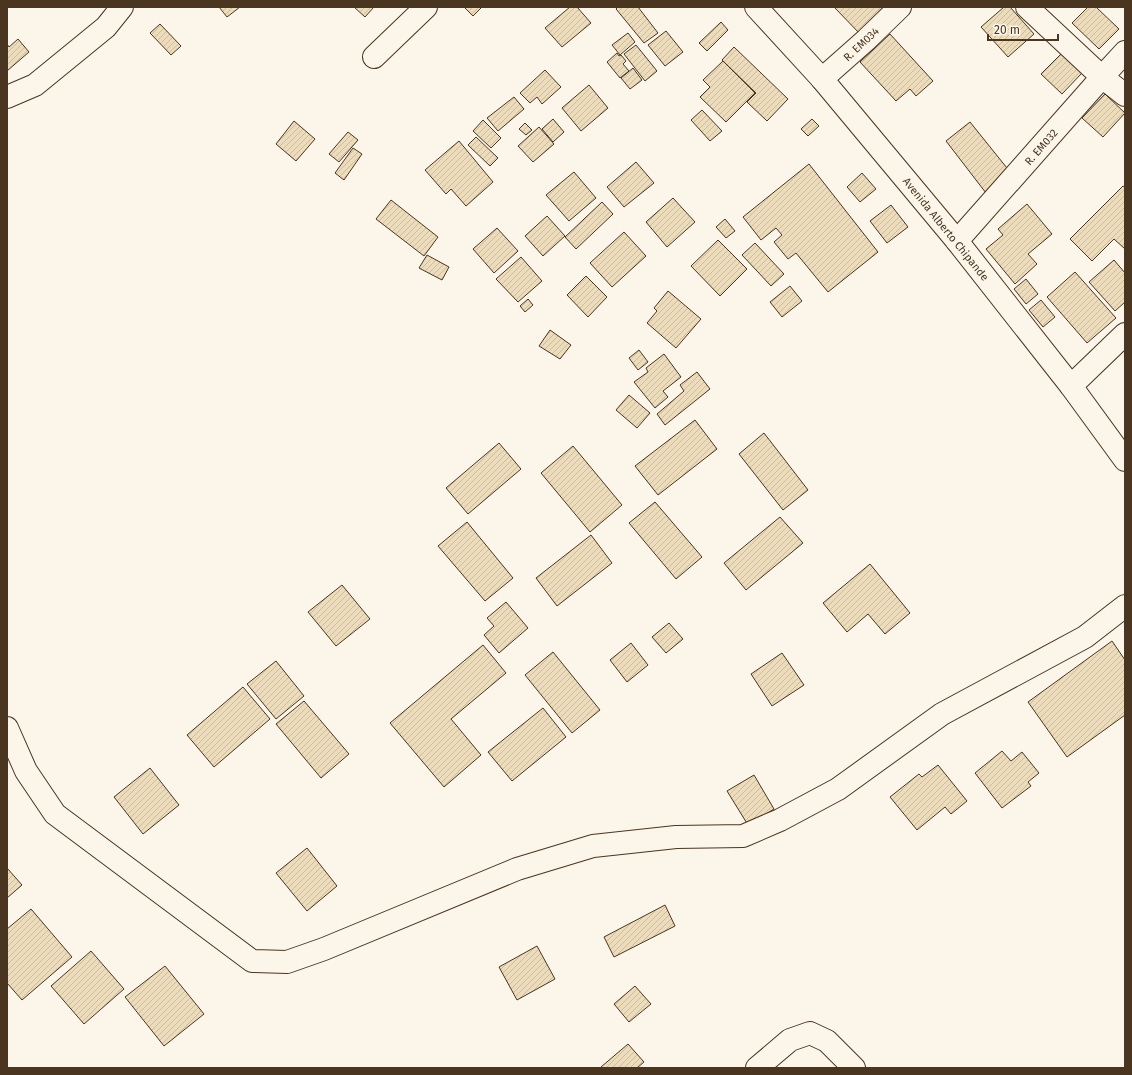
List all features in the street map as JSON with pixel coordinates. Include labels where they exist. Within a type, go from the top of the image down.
[{"type":"street","points":[[7,97],[35,85],[106,27],[122,7]]},
{"type":"street","points":[[374,57],[426,7]]},
{"type":"street","name":"Avenida Alberto Chipande","points":[[756,7],[822,79],[957,241],[1071,386],[1125,460]]},
{"type":"street","name":"R. EM034","points":[[822,79],[900,7]]},
{"type":"street","points":[[1027,7],[1102,77],[1125,95]]},
{"type":"street","name":"R. EM032","points":[[957,241],[1125,52]]},
{"type":"street","points":[[1071,386],[1125,334]]},
{"type":"street","points":[[7,728],[26,772],[55,814],[252,961],[287,962],[324,949],[517,869],[593,846],[676,837],[743,836],[774,823],[838,788],[942,714],[1085,637],[1125,606]]},
{"type":"street","points":[[756,1068],[790,1040],[810,1034],[827,1041],[854,1068]]},
{"type":"building","points":[[219,7],[240,7],[227,17]]},
{"type":"building","points":[[354,7],[374,7],[365,17]]},
{"type":"building","points":[[464,7],[482,7],[473,16]]},
{"type":"building","points":[[570,7],[577,7],[591,23],[562,47],[545,28]]},
{"type":"building","points":[[618,7],[638,7],[658,33],[644,43],[616,9]]},
{"type":"building","points":[[834,7],[892,7],[862,36]]},
{"type":"building","points":[[1004,7],[1010,7],[1034,34],[1008,57],[981,27]]},
{"type":"building","points":[[1088,7],[1096,7],[1119,29],[1099,49],[1072,23]]},
{"type":"building","points":[[721,22],[728,30],[707,51],[699,43]]},
{"type":"building","points":[[160,24],[181,46],[171,55],[150,33]]},
{"type":"building","points":[[666,31],[683,52],[665,66],[648,45]]},
{"type":"building","points":[[628,33],[635,42],[620,55],[612,45]]},
{"type":"building","points":[[890,34],[933,81],[916,96],[910,89],[896,101],[860,62]]},
{"type":"building","points":[[18,39],[29,52],[7,71],[7,44],[9,47]]},
{"type":"building","points":[[636,45],[657,71],[645,81],[624,54]]},
{"type":"building","points":[[734,47],[788,99],[767,121],[747,102],[756,93],[722,60]]},
{"type":"building","points":[[617,53],[626,61],[623,64],[629,71],[620,78],[607,62]]},
{"type":"building","points":[[1061,54],[1082,73],[1062,94],[1041,74]]},
{"type":"building","points":[[723,61],[755,93],[726,122],[700,97],[710,87],[703,80]]},
{"type":"building","points":[[633,68],[642,80],[630,89],[621,78]]},
{"type":"building","points":[[545,70],[561,87],[542,104],[537,97],[530,103],[520,93]]},
{"type":"building","points":[[589,85],[608,108],[581,131],[562,108]]},
{"type":"building","points":[[1105,94],[1125,113],[1103,137],[1082,118]]},
{"type":"building","points":[[514,97],[524,109],[498,131],[487,118]]},
{"type":"building","points":[[702,110],[722,131],[710,141],[691,120]]},
{"type":"building","points":[[553,119],[564,132],[553,142],[542,129]]},
{"type":"building","points":[[812,119],[819,126],[808,136],[801,129]]},
{"type":"building","points":[[483,120],[501,138],[491,148],[473,131]]},
{"type":"building","points":[[294,121],[315,139],[296,161],[276,144]]},
{"type":"building","points":[[970,122],[1011,173],[986,193],[946,141]]},
{"type":"building","points":[[525,123],[532,130],[526,135],[519,129]]},
{"type":"building","points":[[539,127],[554,144],[533,162],[518,146]]},
{"type":"building","points":[[348,132],[358,140],[339,162],[329,154]]},
{"type":"building","points":[[476,137],[498,158],[490,166],[468,145]]},
{"type":"building","points":[[459,141],[493,182],[466,206],[451,189],[446,194],[425,170]]},
{"type":"building","points":[[353,148],[362,154],[344,180],[335,173]]},
{"type":"building","points":[[636,162],[654,183],[624,207],[607,187]]},
{"type":"building","points":[[809,164],[878,252],[828,292],[796,253],[788,259],[774,242],[782,235],[776,228],[761,240],[743,217]]},
{"type":"building","points":[[574,172],[596,198],[569,221],[546,195]]},
{"type":"building","points":[[862,173],[876,189],[860,202],[847,187]]},
{"type":"building","points":[[1123,186],[1125,187],[1125,249],[1114,239],[1092,261],[1070,239]]},
{"type":"building","points":[[673,198],[695,222],[667,247],[646,222]]},
{"type":"building","points":[[391,200],[438,237],[424,256],[376,219]]},
{"type":"building","points":[[602,202],[613,214],[576,249],[565,237]]},
{"type":"building","points":[[1027,204],[1052,234],[1028,254],[1037,264],[1015,284],[986,249],[1003,235],[998,229]]},
{"type":"building","points":[[891,205],[908,227],[887,243],[870,221]]},
{"type":"building","points":[[547,216],[565,236],[543,256],[525,236]]},
{"type":"building","points":[[725,219],[735,231],[726,238],[716,227]]},
{"type":"building","points":[[497,228],[518,251],[494,273],[473,249]]},
{"type":"building","points":[[624,232],[646,256],[612,287],[590,263]]},
{"type":"building","points":[[718,240],[747,269],[720,296],[691,266]]},
{"type":"building","points":[[755,243],[784,274],[771,286],[742,255]]},
{"type":"building","points":[[427,255],[449,267],[442,280],[419,268]]},
{"type":"building","points":[[521,257],[542,281],[518,302],[496,279]]},
{"type":"building","points":[[1114,260],[1125,273],[1125,302],[1115,311],[1089,282]]},
{"type":"building","points":[[1075,272],[1116,318],[1087,343],[1047,297]]},
{"type":"building","points":[[586,276],[607,297],[588,317],[567,295]]},
{"type":"building","points":[[1026,279],[1038,294],[1026,304],[1014,289]]},
{"type":"building","points":[[790,286],[802,301],[782,317],[770,302]]},
{"type":"building","points":[[668,291],[701,319],[676,348],[647,323],[657,311],[654,308]]},
{"type":"building","points":[[528,299],[533,305],[525,312],[520,306]]},
{"type":"building","points":[[1041,300],[1055,317],[1043,327],[1029,310]]},
{"type":"building","points":[[550,330],[571,345],[560,359],[539,346]]},
{"type":"building","points":[[639,350],[648,362],[638,370],[629,358]]},
{"type":"building","points":[[664,354],[681,377],[663,391],[668,397],[655,408],[634,382],[648,372],[646,368]]},
{"type":"building","points":[[697,372],[710,389],[665,425],[657,414],[684,391],[680,385]]},
{"type":"building","points":[[629,395],[650,413],[637,428],[616,410]]},
{"type":"building","points":[[695,420],[717,449],[658,495],[635,466]]},
{"type":"building","points":[[764,433],[808,490],[783,510],[739,454]]},
{"type":"building","points":[[499,443],[521,469],[468,514],[446,488]]},
{"type":"building","points":[[573,446],[622,505],[590,532],[541,473]]},
{"type":"building","points":[[655,502],[702,557],[676,579],[629,523]]},
{"type":"building","points":[[780,517],[803,543],[746,590],[724,563]]},
{"type":"building","points":[[467,522],[513,578],[485,601],[438,546]]},
{"type":"building","points":[[591,535],[612,563],[557,606],[536,578]]},
{"type":"building","points":[[870,564],[910,613],[885,634],[868,614],[847,632],[823,603]]},
{"type":"building","points":[[342,585],[370,619],[336,646],[308,612]]},
{"type":"building","points":[[506,602],[528,628],[499,653],[484,635],[494,626],[487,618]]},
{"type":"building","points":[[669,623],[683,639],[666,653],[652,637]]},
{"type":"building","points":[[1112,641],[1125,660],[1125,715],[1067,757],[1028,702]]},
{"type":"building","points":[[631,643],[648,665],[627,682],[610,660]]},
{"type":"building","points":[[483,645],[506,673],[451,719],[481,755],[444,787],[390,723]]},
{"type":"building","points":[[553,652],[600,710],[572,733],[525,675]]},
{"type":"building","points":[[782,653],[804,685],[772,706],[751,674]]},
{"type":"building","points":[[276,661],[304,696],[276,719],[247,684]]},
{"type":"building","points":[[243,687],[270,719],[214,767],[187,735]]},
{"type":"building","points":[[304,701],[349,754],[321,778],[276,724]]},
{"type":"building","points":[[543,708],[566,737],[512,781],[488,752]]},
{"type":"building","points":[[1002,751],[1011,761],[1022,752],[1039,773],[1028,782],[1031,786],[1002,808],[975,773]]},
{"type":"building","points":[[938,765],[967,801],[951,814],[945,807],[917,830],[890,797],[919,774],[922,777]]},
{"type":"building","points":[[150,768],[179,805],[143,834],[114,797]]},
{"type":"building","points":[[754,775],[774,809],[748,825],[727,791]]},
{"type":"building","points":[[307,848],[337,886],[307,911],[276,873]]},
{"type":"building","points":[[7,868],[22,885],[7,898]]},
{"type":"building","points":[[665,905],[675,926],[614,957],[604,937]]},
{"type":"building","points":[[31,909],[72,957],[22,1000],[7,983],[7,929]]},
{"type":"building","points":[[537,946],[555,979],[517,1000],[499,967]]},
{"type":"building","points":[[91,951],[124,989],[84,1024],[51,986]]},
{"type":"building","points":[[165,966],[204,1014],[164,1046],[125,997]]},
{"type":"building","points":[[635,986],[651,1004],[629,1022],[614,1004]]},
{"type":"building","points":[[628,1044],[644,1062],[637,1068],[601,1067]]}]
